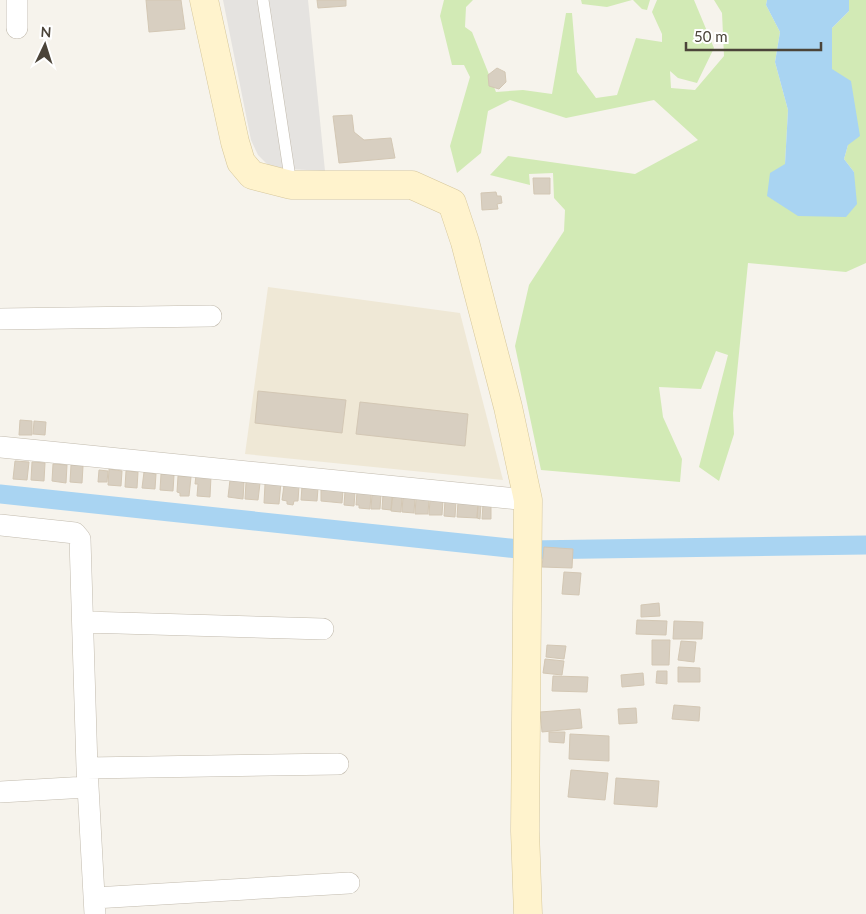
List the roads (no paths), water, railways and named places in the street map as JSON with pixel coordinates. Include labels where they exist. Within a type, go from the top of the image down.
[{"type":"street","points":[[17,0],[17,28]]},
{"type":"street","points":[[204,0],[241,162],[252,175],[291,185],[412,185],[452,203],[488,331],[528,500],[525,831],[528,914]]},
{"type":"street","points":[[0,319],[211,316]]},
{"type":"street","points":[[0,447],[528,500]]},
{"type":"street","points":[[0,525],[75,533],[80,539],[84,622],[87,777],[95,906],[349,883]]},
{"type":"street","points":[[84,622],[323,629]]},
{"type":"street","points":[[0,792],[87,777],[338,764]]},
{"type":"lane","points":[[263,0],[291,185]]},
{"type":"water","points":[[767,0],[849,0],[849,11],[832,28],[832,69],[851,81],[860,136],[848,145],[844,159],[854,172],[857,204],[846,217],[798,216],[767,196],[770,173],[785,164],[788,110],[775,62],[780,32],[766,5]]},
{"type":"waterway","points":[[0,494],[528,550],[866,545]]}]
